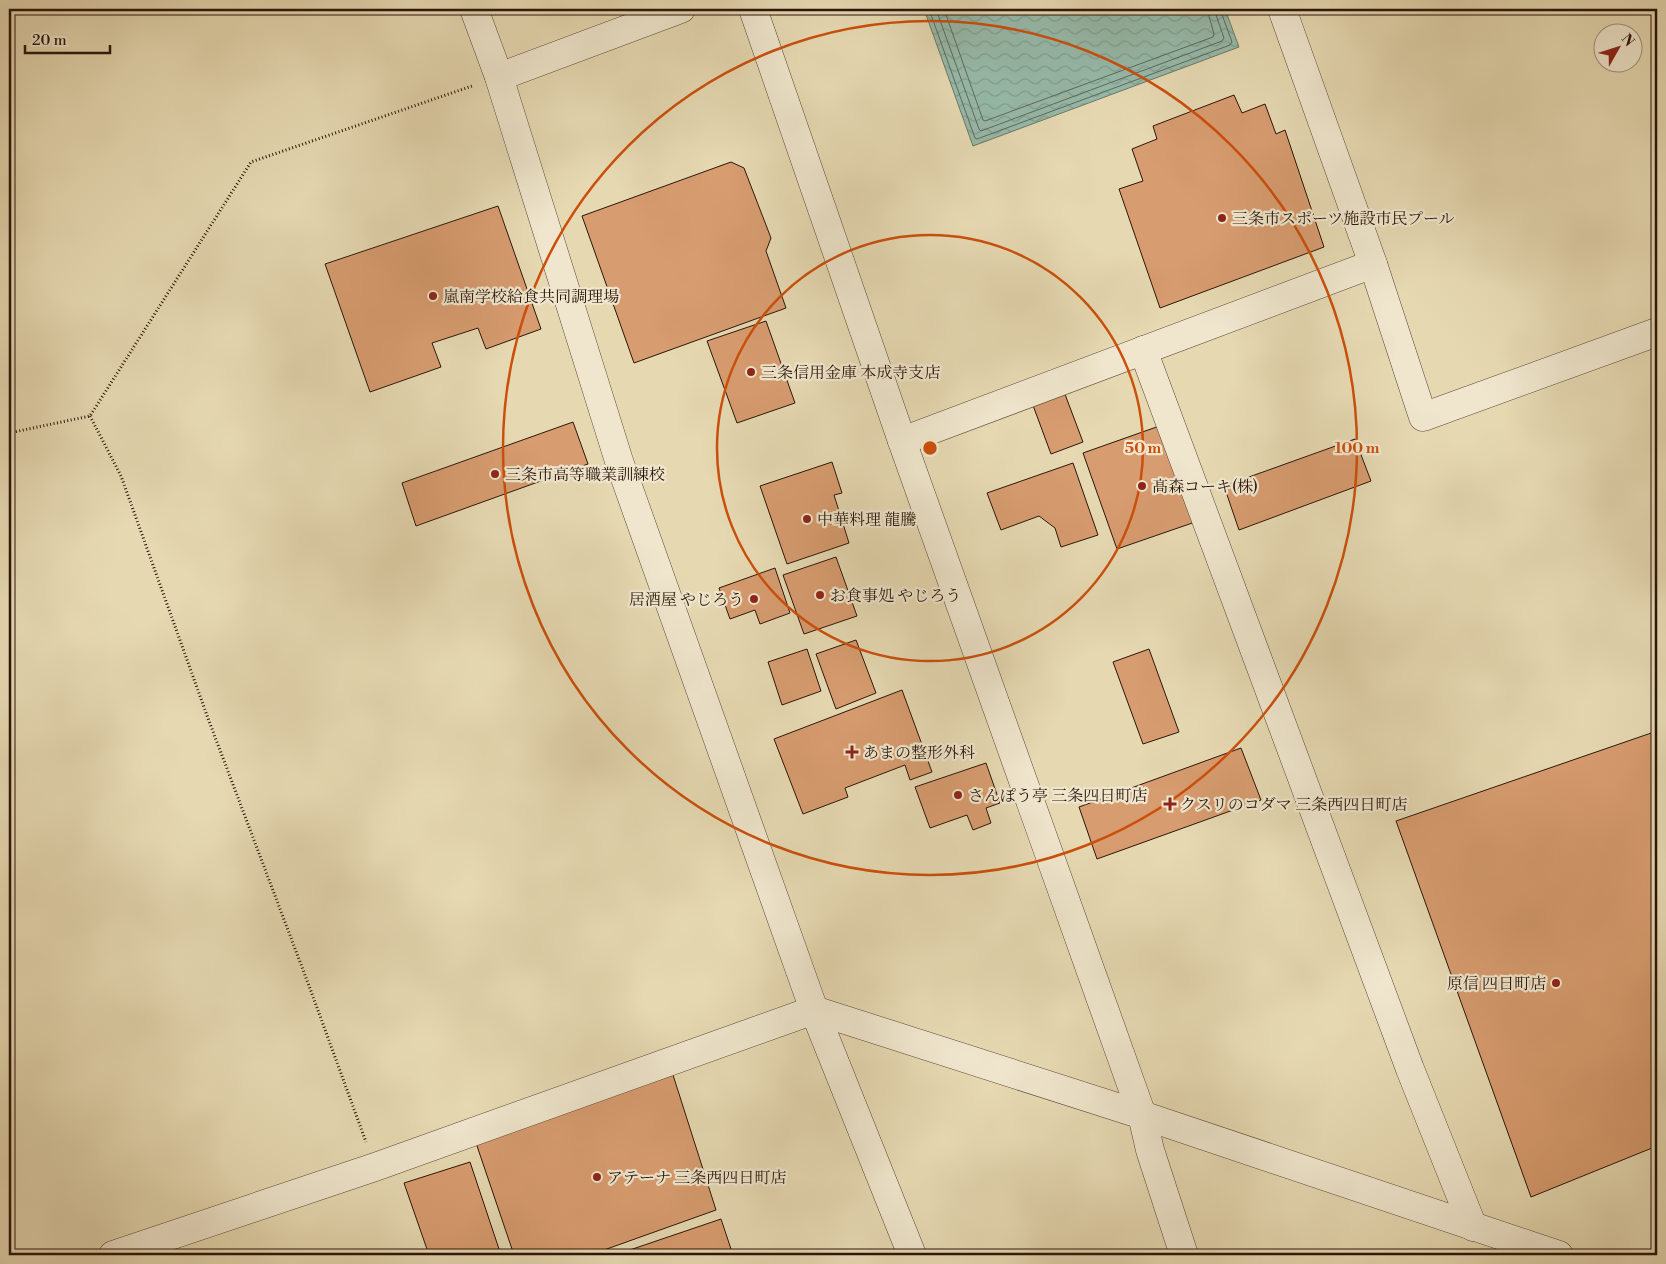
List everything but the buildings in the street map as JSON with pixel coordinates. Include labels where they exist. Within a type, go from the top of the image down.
[{"type":"street","points":[[474,9],[500,77],[619,461],[814,1010],[912,1255]]},
{"type":"street","points":[[500,77],[681,9]]},
{"type":"street","points":[[753,9],[902,441],[1142,1115],[1150,1150],[1184,1255]]},
{"type":"street","points":[[1282,9],[1373,264],[1424,417],[1657,332]]},
{"type":"street","points":[[902,441],[1373,264]]},
{"type":"street","points":[[1144,350],[1407,1060],[1474,1227]]},
{"type":"street","points":[[113,1255],[375,1167],[814,1010],[1142,1115],[1559,1255]]},
{"type":"path","points":[[9,433],[90,416],[251,162],[500,77]]},
{"type":"path","points":[[90,416],[121,476],[209,721],[305,974],[375,1167]]},
{"type":"water","points":[[924,9],[1225,9],[1239,47],[973,146]]},
{"type":"place","name":"三条市スポーツ施設市民プール","points":[[1222,218]]},
{"type":"place","name":"嵐南学校給食共同調理場","points":[[433,296]]},
{"type":"place","name":"三条信用金庫 本成寺支店","points":[[751,372]]},
{"type":"place","name":"三条市高等職業訓練校","points":[[495,474]]},
{"type":"place","name":"髙森コーキ(株)","points":[[1142,486]]},
{"type":"place","name":"中華料理 龍騰","points":[[807,519]]},
{"type":"place","name":"お食事処 やじろう","points":[[820,595]]},
{"type":"place","name":"居酒屋 やじろう","points":[[754,599]]},
{"type":"place","name":"あまの整形外科","points":[[852,752]]},
{"type":"place","name":"さんぽう亭 三条四日町店","points":[[958,795]]},
{"type":"place","name":"クスリのコダマ 三条西四日町店","points":[[1170,804]]},
{"type":"place","name":"原信 四日町店","points":[[1556,983]]},
{"type":"place","name":"アテーナ 三条西四日町店","points":[[597,1177]]}]
